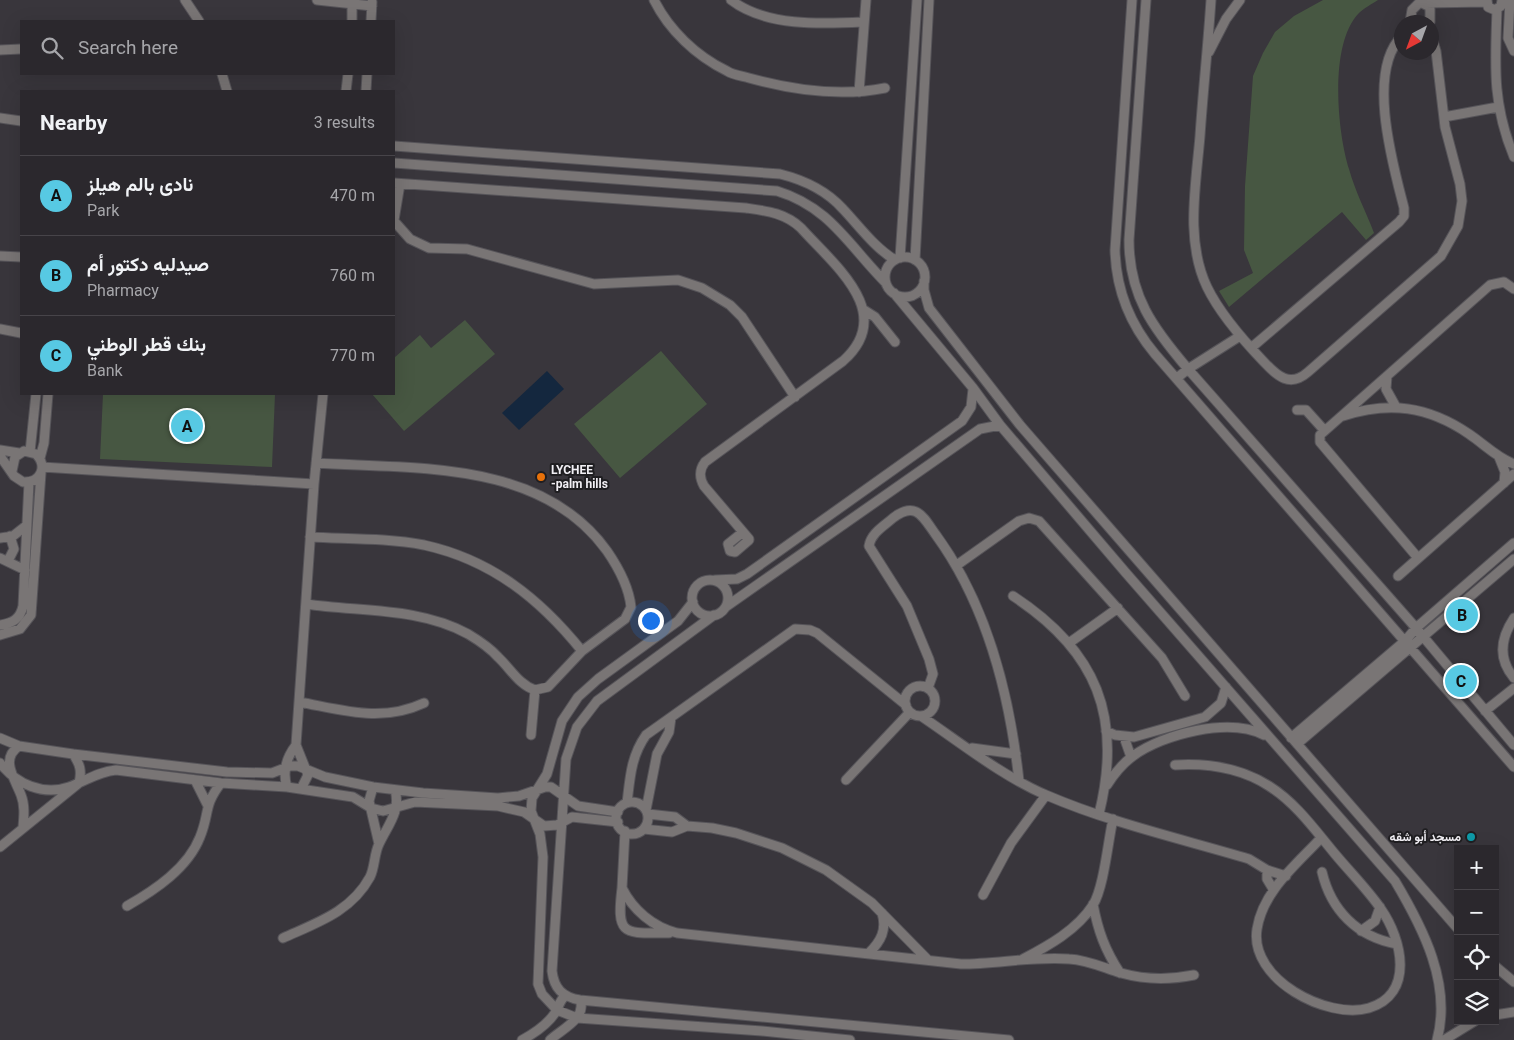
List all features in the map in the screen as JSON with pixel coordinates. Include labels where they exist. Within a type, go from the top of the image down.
[{"type":"street","points":[[184,0],[198,20]]},
{"type":"street","points":[[318,0],[372,3],[371,20]]},
{"type":"street","points":[[654,0],[672,28],[688,44],[727,72],[784,87],[812,91],[859,92],[885,88]]},
{"type":"street","points":[[731,0],[744,9],[756,14],[784,19],[819,23],[864,22]]},
{"type":"street","points":[[859,92],[866,0]]},
{"type":"street","points":[[886,284],[888,267],[898,259],[917,0]]},
{"type":"street","points":[[929,0],[915,260],[923,269],[924,290],[929,308],[1008,409],[1454,924]]},
{"type":"street","points":[[1132,0],[1116,238],[1116,271],[1123,299],[1134,325],[1146,343],[1514,767]]},
{"type":"street","points":[[1146,0],[1128,240],[1135,287],[1144,311],[1158,332],[1188,369],[1419,632],[1514,745]]},
{"type":"street","points":[[1211,0],[1197,171],[1195,241],[1207,288],[1240,336],[1281,378],[1298,379],[1441,256],[1458,226],[1462,201],[1460,184],[1444,117],[1437,60]]},
{"type":"street","points":[[1207,59],[1218,32],[1240,0]]},
{"type":"street","points":[[1409,1],[1423,3],[1486,1],[1490,8],[1510,4],[1508,38],[1514,51]]},
{"type":"street","points":[[352,2],[352,20]]},
{"type":"street","points":[[1411,15],[1412,10],[1423,3]]},
{"type":"street","points":[[1423,3],[1431,9],[1431,15]]},
{"type":"street","points":[[1499,6],[1495,85],[1498,107],[1514,157]]},
{"type":"street","points":[[1251,348],[1404,216],[1404,208],[1389,141],[1385,94],[1386,61],[1394,45]]},
{"type":"street","points":[[0,50],[20,50]]},
{"type":"street","points":[[222,75],[227,90]]},
{"type":"street","points":[[346,90],[348,75]]},
{"type":"street","points":[[366,90],[367,75]]},
{"type":"street","points":[[1444,117],[1498,107]]},
{"type":"street","points":[[0,118],[20,121]]},
{"type":"street","points":[[395,146],[560,160],[756,171],[794,178],[820,190],[842,208],[875,245],[898,259],[915,260]]},
{"type":"street","points":[[395,163],[755,188],[798,197],[816,207],[894,293],[973,388],[1000,425],[1395,881],[1423,934],[1440,983],[1442,1005],[1437,1040]]},
{"type":"street","points":[[755,188],[756,171]]},
{"type":"street","points":[[395,209],[397,184],[701,204],[778,213],[791,219],[801,228],[845,276],[858,294],[864,310],[864,328],[857,346],[843,361],[705,462],[701,467],[700,474],[704,486],[743,532]]},
{"type":"street","points":[[395,222],[410,239],[429,248],[467,249],[594,284],[608,285],[654,280],[678,280],[702,288],[724,300],[742,317],[795,397]]},
{"type":"street","points":[[0,256],[20,257]]},
{"type":"street","points":[[894,293],[910,296],[919,290],[924,280]]},
{"type":"street","points":[[1418,558],[1320,442],[1320,435],[1490,285],[1504,282],[1514,289]]},
{"type":"street","points":[[864,310],[875,317],[895,342]]},
{"type":"street","points":[[0,330],[20,331]]},
{"type":"street","points":[[1177,378],[1240,336]]},
{"type":"street","points":[[1387,376],[1386,389],[1396,406]]},
{"type":"street","points":[[850,1040],[763,1035],[577,1018],[557,1010],[548,1003],[538,984],[543,857],[540,834],[531,804],[535,792],[547,774],[562,722],[578,697],[598,679],[678,622],[693,602],[694,592],[700,583],[715,580],[731,580],[747,574],[962,421],[971,407],[973,388]]},
{"type":"street","points":[[36,395],[30,452],[41,466],[314,484]]},
{"type":"street","points":[[0,636],[20,629],[31,615],[48,395]]},
{"type":"street","points":[[301,789],[307,780],[307,770],[296,746],[314,484],[323,395]]},
{"type":"street","points":[[1338,418],[1367,409],[1396,406],[1421,412],[1450,423],[1499,457],[1514,464]]},
{"type":"street","points":[[1297,410],[1306,410],[1324,430]]},
{"type":"street","points":[[962,421],[972,434]]},
{"type":"street","points":[[1000,425],[989,426],[972,434],[727,606],[610,691],[586,714],[570,743],[566,759],[552,971],[556,987],[566,996],[580,1000],[804,1019],[1009,1040]]},
{"type":"street","points":[[0,450],[19,453],[30,452]]},
{"type":"street","points":[[12,471],[12,461],[19,453]]},
{"type":"street","points":[[0,456],[18,480],[29,482],[38,478],[41,466]]},
{"type":"street","points":[[1499,457],[1505,472],[1504,483]]},
{"type":"street","points":[[306,604],[405,614],[446,623],[476,639],[496,654],[523,684],[534,690],[548,687],[582,651],[625,619],[630,611],[630,602],[614,561],[596,537],[578,518],[556,502],[531,490],[476,476],[418,469],[316,463]]},
{"type":"street","points":[[1398,576],[1514,474]]},
{"type":"street","points":[[0,625],[12,622],[21,612],[29,482]]},
{"type":"street","points":[[853,499],[862,513]]},
{"type":"street","points":[[928,688],[933,674],[929,659],[907,606],[872,552],[870,540],[904,511],[916,511],[921,514],[957,565],[993,655],[1007,706],[1019,781]]},
{"type":"street","points":[[957,565],[1019,521],[1034,518],[1042,524],[1167,664],[1185,696]]},
{"type":"street","points":[[0,538],[10,536],[27,525]]},
{"type":"street","points":[[10,536],[14,549],[4,559],[25,570]]},
{"type":"street","points":[[310,537],[423,545],[471,559],[521,589],[562,626],[582,651]]},
{"type":"street","points":[[1294,741],[1408,644],[1514,543]]},
{"type":"street","points":[[1419,632],[1514,559]]},
{"type":"street","points":[[715,580],[726,590],[728,595],[727,606]]},
{"type":"street","points":[[1013,596],[1043,617],[1069,643],[1091,675],[1103,712],[1106,731],[1108,768],[1099,814]]},
{"type":"street","points":[[693,602],[699,612],[714,616]]},
{"type":"street","points":[[1069,643],[1118,608]]},
{"type":"street","points":[[1514,618],[1508,627],[1502,653],[1503,662],[1514,678]]},
{"type":"street","points":[[1194,975],[1157,979],[1120,973],[1096,964],[1070,959],[1044,958],[1019,962],[962,964],[677,933],[636,933],[624,927],[619,915],[625,832],[618,822],[618,812],[627,803],[632,762],[637,747],[657,725],[671,718],[789,632],[803,628],[817,633],[908,709],[1019,781],[1046,795],[1113,819],[1249,859],[1267,870],[1286,876]]},
{"type":"street","points":[[1199,657],[1212,646]]},
{"type":"street","points":[[908,709],[905,697],[909,690],[920,686],[928,688],[934,694],[936,703],[932,710],[921,716]]},
{"type":"street","points":[[1106,731],[1124,737],[1134,737],[1198,719],[1215,710],[1221,703],[1226,687]]},
{"type":"street","points":[[1485,711],[1514,688]]},
{"type":"street","points":[[531,735],[534,690]]},
{"type":"street","points":[[299,702],[379,715],[410,710],[424,703]]},
{"type":"street","points":[[846,780],[908,709]]},
{"type":"street","points":[[1215,710],[1220,726]]},
{"type":"street","points":[[644,829],[648,822],[647,812],[657,754],[669,732],[671,718]]},
{"type":"street","points":[[1198,719],[1201,730]]},
{"type":"street","points":[[1187,722],[1190,733]]},
{"type":"street","points":[[1105,787],[1131,757],[1154,744],[1190,733],[1220,726],[1245,728],[1269,737]]},
{"type":"street","points":[[1124,737],[1131,757]]},
{"type":"street","points":[[0,738],[19,746],[227,772],[263,774],[298,766],[325,777],[395,790],[498,798],[518,796],[550,787],[578,806],[618,812]]},
{"type":"street","points":[[3,767],[9,753],[19,746]]},
{"type":"street","points":[[287,787],[285,769],[287,760],[296,746]]},
{"type":"street","points":[[968,748],[1016,754]]},
{"type":"street","points":[[0,847],[79,783],[81,773],[79,763],[73,754]]},
{"type":"street","points":[[1175,765],[1191,764],[1223,768],[1254,778],[1275,791],[1294,806],[1380,907],[1397,944],[1401,968],[1398,982],[1391,994],[1380,1003],[1367,1008],[1343,1008],[1302,997],[1286,987],[1272,974],[1261,958],[1257,943],[1257,929],[1264,905],[1273,889],[1321,838]]},
{"type":"street","points":[[3,767],[22,782],[40,789],[60,789],[79,783],[103,771],[116,770],[221,783],[301,789],[353,797],[371,808],[383,811],[415,802],[513,808],[538,823],[550,827],[572,817],[618,822]]},
{"type":"street","points":[[3,767],[22,796],[24,811],[23,827]]},
{"type":"street","points":[[195,780],[207,804]]},
{"type":"street","points":[[127,906],[163,882],[192,852],[204,824],[207,804],[221,783]]},
{"type":"street","points":[[373,787],[369,801],[379,844]]},
{"type":"street","points":[[283,938],[344,909],[370,876],[379,844],[396,808],[395,790]]},
{"type":"street","points":[[983,895],[1011,843],[1046,795]]},
{"type":"street","points":[[627,803],[638,803],[647,812],[675,818],[687,826],[736,833],[782,848],[805,858],[845,882],[882,912],[928,960]]},
{"type":"street","points":[[598,809],[598,820]]},
{"type":"street","points":[[1113,819],[1102,877],[1094,904],[1100,937],[1106,952],[1120,973]]},
{"type":"street","points":[[625,832],[633,834],[644,829],[672,832],[687,826]]},
{"type":"street","points":[[1267,870],[1267,879],[1273,889]]},
{"type":"street","points":[[1322,872],[1331,900],[1349,922],[1361,931],[1397,944]]},
{"type":"street","points":[[622,888],[629,900],[651,923],[677,933]]},
{"type":"street","points":[[1019,962],[1067,932],[1094,904]]},
{"type":"street","points":[[1361,931],[1375,922],[1380,907]]},
{"type":"street","points":[[869,953],[883,935],[884,920],[882,912]]},
{"type":"street","points":[[1499,969],[1514,982]]},
{"type":"street","points":[[522,1040],[543,1027],[557,1010],[559,1002],[566,996]]},
{"type":"street","points":[[550,1040],[577,1018],[582,1009],[580,1000]]},
{"type":"street","points":[[1499,1014],[1514,1012]]},
{"type":"street","points":[[803,1036],[804,1019]]},
{"type":"street","points":[[843,1040],[846,1024]]},
{"type":"street","points":[[1444,1040],[1468,1025]]},
{"type":"green space","points":[[1323,0],[1378,0],[1359,13],[1349,27],[1339,66],[1338,88],[1341,133],[1345,153],[1354,185],[1374,233],[1366,240],[1342,212],[1229,307],[1219,291],[1253,273],[1244,250],[1245,186],[1253,76],[1275,32],[1294,16]]},
{"type":"green space","points":[[465,320],[495,354],[404,431],[373,395],[395,395],[395,357],[420,335],[431,348]]},
{"type":"green space","points":[[661,351],[707,404],[620,478],[574,424]]},
{"type":"green space","points":[[103,395],[275,395],[272,467],[100,459]]},
{"type":"water","points":[[547,371],[564,389],[519,430],[502,413]]},
{"type":"place","name":"نادى بالم هيلز","points":[[187,426]]},
{"type":"place","name":"LYCHEE -palm hills","points":[[541,477]]},
{"type":"place","name":"صيدليه دكتور أم","points":[[1462,615]]},
{"type":"place","name":"بنك قطر الوطني","points":[[1461,681]]},
{"type":"place","name":"مسجد أبو شقه","points":[[1471,837]]}]
